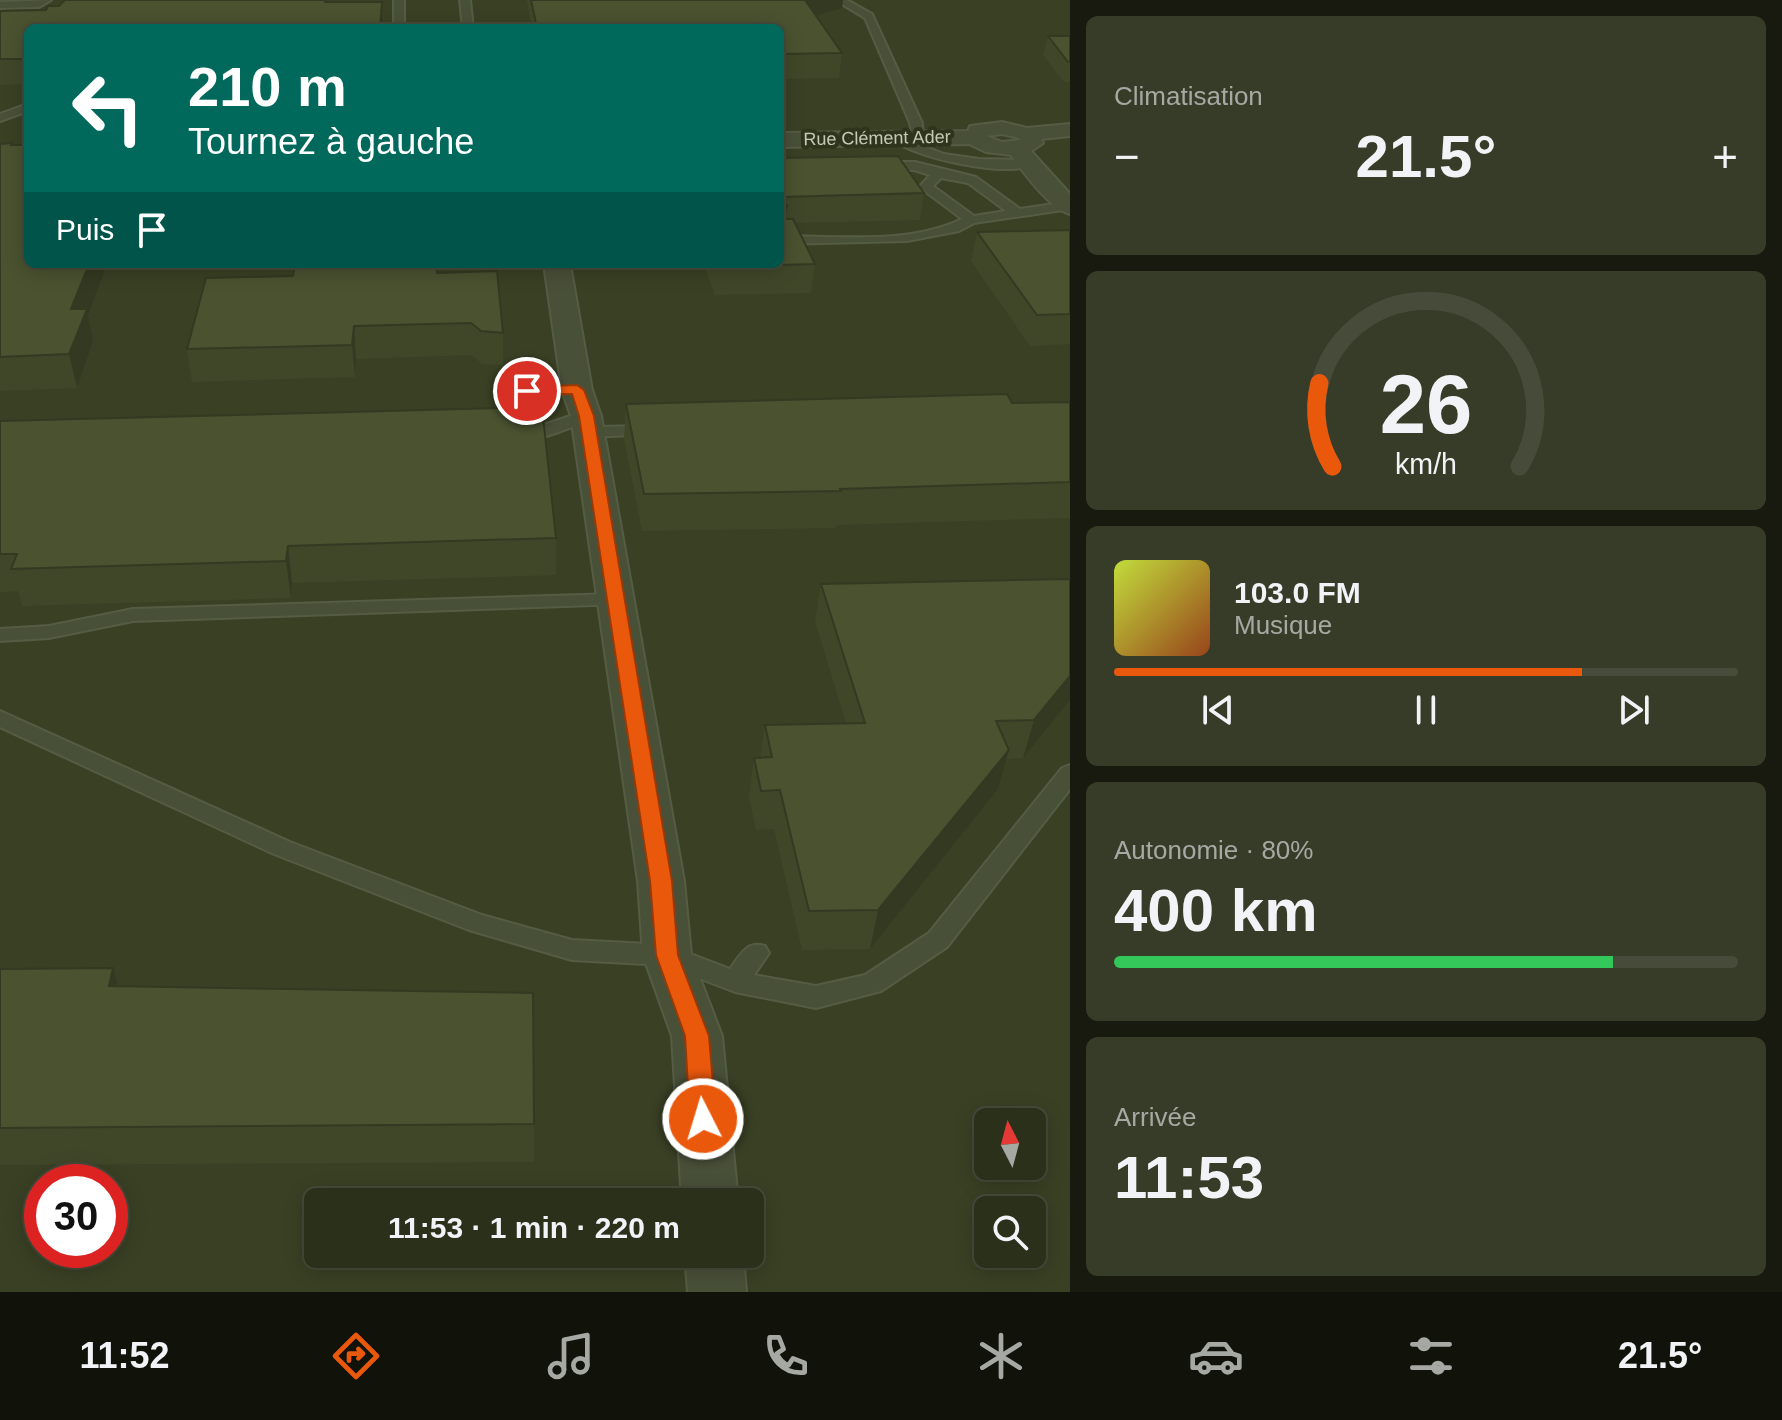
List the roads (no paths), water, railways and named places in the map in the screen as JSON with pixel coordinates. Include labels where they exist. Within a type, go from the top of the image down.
[{"type":"street","name":"Rue Clément Ader","points":[[784,140],[974,137],[978,131],[993,128],[1024,149]]},
{"type":"street","points":[[1069,207],[1024,149],[1070,130]]},
{"type":"street","points":[[558,268],[661,881],[667,955],[697,1036],[709,1188]]},
{"type":"street","points":[[715,1268],[717,1292]]},
{"type":"lane","points":[[0,5],[39,4],[46,0]]},
{"type":"lane","points":[[399,0],[399,24]]},
{"type":"lane","points":[[465,0],[468,24]]},
{"type":"lane","points":[[840,0],[869,16],[916,123],[908,137],[912,147],[995,166],[1024,149]]},
{"type":"lane","points":[[9,17],[42,15]]},
{"type":"lane","points":[[0,108],[24,107]]},
{"type":"lane","points":[[0,118],[24,108]]},
{"type":"lane","points":[[858,167],[904,165],[972,180],[1017,213]]},
{"type":"lane","points":[[938,174],[926,186],[971,220]]},
{"type":"lane","points":[[784,240],[903,237],[961,226],[971,220],[1069,207]]},
{"type":"lane","points":[[502,392],[666,430]]},
{"type":"lane","points":[[510,435],[539,432],[584,413]]},
{"type":"lane","points":[[0,635],[49,632],[133,615],[616,600]]},
{"type":"lane","points":[[0,718],[282,848],[478,923],[572,950],[667,955],[735,982],[816,997],[872,984],[938,940],[1070,773]]},
{"type":"lane","points":[[735,982],[756,953]]}]
